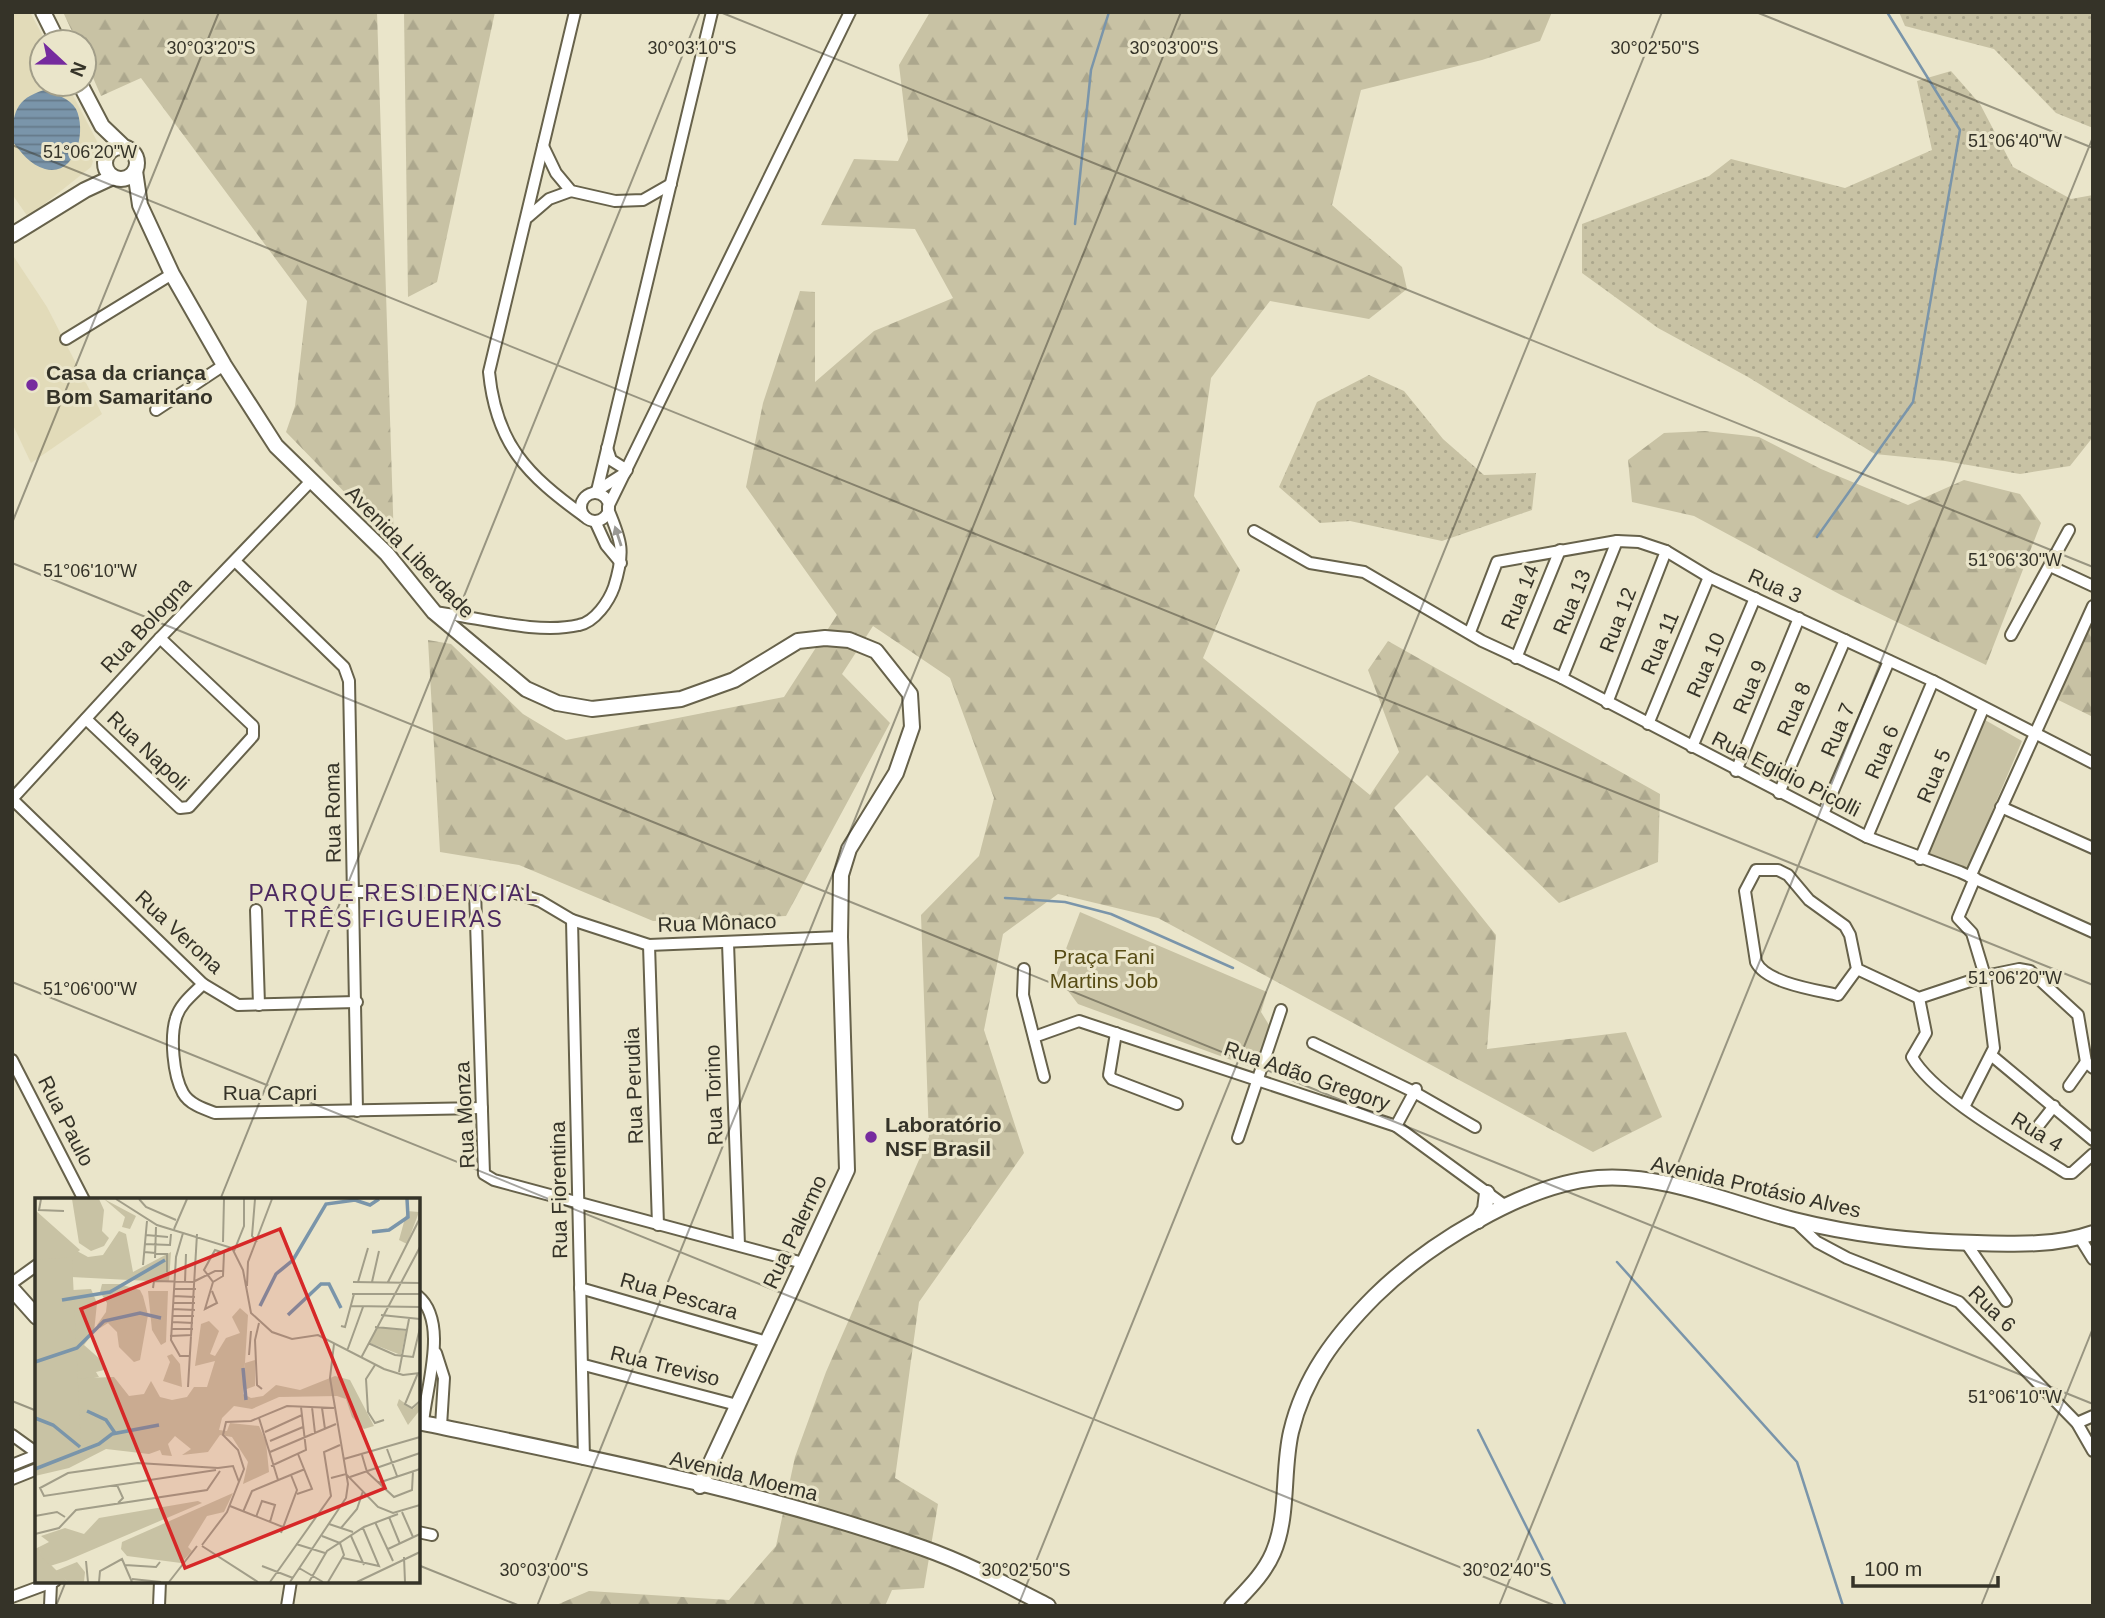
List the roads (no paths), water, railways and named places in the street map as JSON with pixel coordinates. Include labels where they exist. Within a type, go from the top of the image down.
[{"type":"main road","points":[[43,12],[51,28]]},
{"type":"main road","points":[[87,98],[102,126],[111,169]]},
{"type":"main road","points":[[102,126],[135,156],[135,171],[128,177],[111,169]]},
{"type":"main road","points":[[12,235],[85,190],[111,169],[114,148],[124,147]]},
{"type":"main road","name":"Avenida Liberdade","points":[[111,169],[140,205],[172,274],[224,365],[276,446],[387,554],[434,612],[526,689],[557,703],[592,709],[681,699],[734,680],[798,641],[849,640],[876,651],[910,694],[912,727],[896,773],[849,849],[841,875],[840,937]]},
{"type":"main road","name":"Avenida Liberdade","points":[[135,171],[140,205]]},
{"type":"main road","name":"Rua Palermo","points":[[700,1486],[848,1170],[840,937]]},
{"type":"main road","name":"Avenida Protásio Alves","points":[[1232,1606],[1254,1583],[1273,1554],[1281,1520],[1291,1433],[1303,1394],[1319,1360],[1343,1329],[1377,1294],[1416,1263],[1504,1205],[1552,1187],[1600,1178],[1674,1186],[1794,1220],[1856,1233],[1966,1243],[2032,1244],[2087,1236]]},
{"type":"main road","points":[[1478,1221],[1485,1209],[1487,1193]]},
{"type":"main road","points":[[12,1289],[35,1315]]},
{"type":"main road","name":"Avenida Moema","points":[[421,1422],[700,1486],[923,1548],[990,1576],[1048,1606]]},
{"type":"street","points":[[575,12],[489,372],[491,393],[504,437],[523,466],[554,495],[596,521],[606,545],[621,563]]},
{"type":"street","points":[[595,492],[712,12]]},
{"type":"street","points":[[596,521],[604,517],[850,12]]},
{"type":"street","points":[[543,145],[556,173],[571,191]]},
{"type":"street","points":[[528,216],[549,199],[571,191],[615,201],[643,200],[671,184]]},
{"type":"street","points":[[66,339],[172,274]]},
{"type":"street","points":[[156,410],[224,365]]},
{"type":"street","points":[[607,448],[611,460],[626,471]]},
{"type":"street","points":[[554,495],[583,501],[626,471]]},
{"type":"street","name":"Rua Bologna","points":[[12,799],[160,638],[311,481]]},
{"type":"street","points":[[434,612],[540,628],[582,625],[609,602],[621,563],[622,542],[602,496],[595,492]]},
{"type":"street","points":[[583,501],[584,516]]},
{"type":"street","points":[[2011,635],[2069,530]]},
{"type":"street","name":"Rua Egidio Picolli","points":[[1254,531],[1310,563],[1364,572],[1516,657],[1562,678],[1735,771],[1867,837],[1973,878],[2093,932]]},
{"type":"street","name":"Rua 3","points":[[1469,632],[1497,562],[1617,541],[1639,542],[1666,551],[1709,577],[1933,681],[1983,709],[2093,763]]},
{"type":"street","name":"Rua 13","points":[[1562,678],[1617,541]]},
{"type":"street","name":"Rua 14","points":[[1516,657],[1560,550]]},
{"type":"street","name":"Rua 12","points":[[1607,703],[1666,551]]},
{"type":"street","name":"Rua Roma","points":[[234,561],[347,672],[357,1002],[357,1111]]},
{"type":"street","points":[[2050,566],[2093,586]]},
{"type":"street","name":"Rua 11","points":[[1648,724],[1709,577]]},
{"type":"street","name":"Rua 10","points":[[1692,747],[1755,598]]},
{"type":"street","points":[[1919,998],[1926,1033],[1913,1059],[1935,1084],[1965,1105],[1994,1048],[1985,976],[1972,933],[1958,918],[2001,807],[2093,606]]},
{"type":"street","name":"Rua 9","points":[[1735,771],[1799,618]]},
{"type":"street","name":"Rua Napoli","points":[[86,719],[184,809],[254,732],[253,726],[160,638]]},
{"type":"street","name":"Rua 8","points":[[1779,793],[1844,640]]},
{"type":"street","name":"Rua 7","points":[[1823,814],[1889,661]]},
{"type":"street","name":"Rua 6","points":[[1867,837],[1933,681]]},
{"type":"street","name":"Rua 5","points":[[1920,859],[1983,709]]},
{"type":"street","name":"Rua Verona","points":[[12,799],[203,984],[233,1004],[357,1002]]},
{"type":"street","points":[[2001,807],[2093,848]]},
{"type":"street","points":[[1756,870],[1778,870],[1788,875],[1809,900],[1845,926],[1850,934],[1857,969],[1838,995],[1786,982],[1762,970],[1756,962],[1745,895],[1746,887],[1756,870]]},
{"type":"street","name":"Rua Monza","points":[[475,890],[484,1174],[488,1178],[803,1263]]},
{"type":"street","name":"Rua Mônaco","points":[[354,891],[513,892],[540,901],[572,920],[649,945],[840,937]]},
{"type":"street","points":[[256,909],[259,1005]]},
{"type":"street","name":"Rua Fiorentina","points":[[572,920],[584,1459]]},
{"type":"street","name":"Rua Torino","points":[[728,943],[739,1245]]},
{"type":"street","name":"Rua Perudia","points":[[649,945],[658,1225]]},
{"type":"street","points":[[1857,969],[1919,998],[1985,976],[2019,969],[2030,971],[2078,1016],[2089,1065],[2069,1086]]},
{"type":"street","points":[[1024,970],[1023,995],[1044,1077]]},
{"type":"street","name":"Rua Capri","points":[[203,984],[184,1003],[176,1018],[175,1059],[184,1095],[215,1113],[482,1108]]},
{"type":"street","points":[[1238,1138],[1281,1010]]},
{"type":"street","name":"Rua Adão Gregory","points":[[1034,1037],[1079,1021],[1396,1126],[1504,1205]]},
{"type":"street","points":[[1116,1033],[1109,1075],[1112,1079],[1177,1104]]},
{"type":"street","points":[[1313,1043],[1415,1089],[1475,1127]]},
{"type":"street","points":[[1991,1055],[2093,1140]]},
{"type":"street","name":"Rua Paulo","points":[[12,1060],[83,1198]]},
{"type":"street","points":[[1396,1126],[1415,1089]]},
{"type":"street","name":"Rua 4","points":[[1965,1105],[1992,1127],[2066,1173],[2092,1158]]},
{"type":"street","points":[[2039,1125],[2054,1107]]},
{"type":"street","name":"Rua 6","points":[[1794,1220],[1817,1242],[1847,1258],[1955,1298],[2077,1423],[2093,1451]]},
{"type":"street","points":[[2087,1236],[2093,1259]]},
{"type":"street","points":[[1966,1243],[2006,1301]]},
{"type":"street","points":[[12,1283],[35,1266]]},
{"type":"street","name":"Rua Pescara","points":[[580,1288],[767,1342]]},
{"type":"street","points":[[420,1299],[431,1313],[435,1353],[444,1378],[441,1426]]},
{"type":"street","points":[[421,1422],[428,1376],[435,1353]]},
{"type":"street","name":"Rua Treviso","points":[[584,1365],[737,1405]]},
{"type":"street","points":[[2077,1423],[2093,1416]]},
{"type":"street","points":[[12,1435],[35,1452]]},
{"type":"street","points":[[12,1465],[35,1455]]},
{"type":"street","points":[[12,1479],[35,1470]]},
{"type":"street","points":[[420,1532],[432,1535]]},
{"type":"street","points":[[12,1597],[50,1583]]},
{"type":"street","points":[[50,1606],[53,1583]]},
{"type":"street","points":[[159,1606],[160,1583]]},
{"type":"street","points":[[287,1606],[291,1583]]},
{"type":"water","points":[[27,98],[64,98],[76,109],[80,129],[76,150],[64,166],[56,170],[35,164],[26,158],[12,141],[15,115]]},
{"type":"waterway","points":[[1075,224],[1091,70],[1109,12]]},
{"type":"waterway","points":[[1817,537],[1913,402],[1960,130],[1887,12]]},
{"type":"waterway","points":[[1005,898],[1065,902],[1111,914],[1233,968]]},
{"type":"waterway","points":[[1617,1262],[1797,1462],[1843,1606]]},
{"type":"waterway","points":[[1478,1430],[1566,1606]]},
{"type":"place","name":"Casa da criança Bom Samaritano","points":[[32,385]]},
{"type":"place","name":"Laboratório NSF Brasil","points":[[871,1137]]},
{"type":"district","name":"PARQUE RESIDENCIAL TRÊS FIGUEIRAS","points":[[394,906]]},
{"type":"park label","name":"Praça Fani Martins Job","points":[[1104,969]]}]
